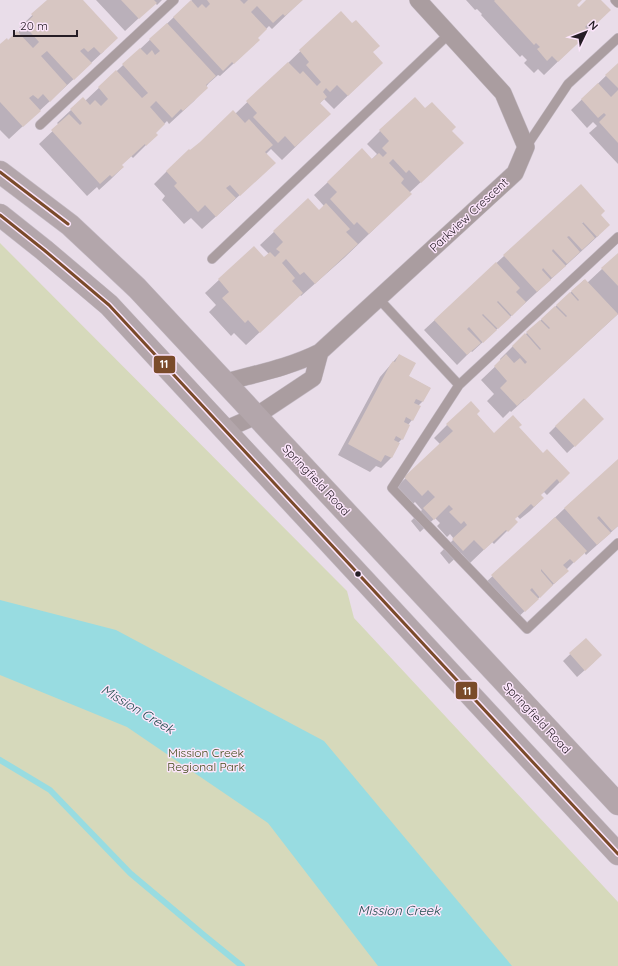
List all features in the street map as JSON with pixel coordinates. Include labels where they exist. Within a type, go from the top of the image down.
[{"type":"main road","name":"Springfield Road","points":[[0,172],[70,225],[137,288],[618,804]]},
{"type":"main road","points":[[0,215],[109,305],[618,854]]},
{"type":"street","points":[[418,0],[503,94],[526,147]]},
{"type":"street","name":"Parkview Crescent","points":[[226,382],[301,362],[320,352],[515,173],[526,147]]},
{"type":"street","points":[[224,430],[256,416],[313,378],[320,352]]},
{"type":"lane","points":[[40,125],[174,0]]},
{"type":"lane","points":[[615,0],[618,3]]},
{"type":"lane","points":[[212,259],[449,34]]},
{"type":"lane","points":[[526,147],[568,84],[618,38]]},
{"type":"lane","points":[[618,237],[459,385],[392,488],[527,629],[618,543]]},
{"type":"lane","points":[[378,298],[459,385]]},
{"type":"green space","name":"Mission Creek Regional Park","points":[[0,243],[347,591],[354,618],[618,902],[618,966],[0,966]]},
{"type":"water","name":"Mission Creek","points":[[0,600],[116,630],[324,741],[512,966],[378,966],[268,823],[127,727],[0,675]]},
{"type":"building","points":[[47,0],[83,0],[118,38],[101,54],[94,47],[88,52],[84,48],[80,51],[92,63],[74,80],[47,51],[41,56],[67,85],[50,102],[43,94],[38,99],[33,95],[29,98],[41,111],[23,127],[0,102],[0,44],[7,38],[8,40],[17,31],[33,48],[39,42],[24,25],[33,16],[31,14]]},
{"type":"building","points":[[121,0],[154,0],[157,3],[139,19]]},
{"type":"building","points":[[191,0],[198,8],[202,4],[206,8],[210,4],[207,0],[240,0],[244,4],[248,0],[303,0],[285,16],[283,14],[273,23],[257,6],[251,12],[267,29],[258,38],[260,40],[234,64],[232,62],[223,71],[173,17]]},
{"type":"building","points":[[582,0],[577,5],[579,7],[586,0],[601,0],[611,10],[592,28],[588,24],[585,27],[590,32],[558,62],[552,56],[547,61],[537,49],[540,47],[536,43],[534,45],[494,1]]},
{"type":"building","points":[[341,11],[352,23],[356,20],[380,46],[373,52],[383,63],[348,96],[337,85],[330,92],[326,88],[323,92],[327,97],[320,103],[331,114],[295,147],[285,136],[278,143],[253,117],[257,113],[246,101],[288,62],[300,74],[303,71],[317,86],[321,82],[306,65],[309,62],[299,50]]},
{"type":"building","points":[[167,23],[216,76],[206,85],[208,88],[183,111],[181,109],[172,118],[156,101],[150,107],[165,124],[156,133],[158,135],[146,146],[145,144],[122,165],[124,167],[112,177],[110,175],[100,184],[51,130],[69,114],[80,125],[82,123],[70,109],[83,97],[90,105],[95,100],[101,106],[108,99],[98,87],[116,70],[142,98],[148,93],[122,64],[140,48],[147,55],[152,50],[155,55],[160,51],[149,39]]},
{"type":"building","points":[[618,63],[618,88],[605,75]]},
{"type":"building","points":[[598,83],[611,97],[618,90],[618,143],[599,122],[606,115],[604,113],[598,118],[581,99]]},
{"type":"building","points":[[415,97],[425,108],[432,102],[456,127],[452,131],[464,143],[421,183],[409,170],[406,173],[393,159],[389,163],[404,179],[401,183],[412,194],[369,234],[357,222],[354,225],[330,199],[337,192],[327,182],[362,148],[372,159],[379,153],[383,157],[387,153],[382,148],[389,141],[379,130]]},
{"type":"building","points":[[233,110],[245,123],[249,119],[273,145],[265,152],[276,163],[240,196],[230,185],[226,188],[236,198],[216,217],[205,205],[198,212],[174,186],[177,183],[166,171],[189,149],[190,150],[200,142]]},
{"type":"building","points":[[581,184],[605,211],[601,215],[610,225],[597,237],[583,222],[582,223],[595,238],[582,250],[569,236],[567,237],[580,252],[567,264],[553,249],[552,251],[566,266],[552,278],[543,268],[542,270],[551,280],[537,292],[503,255]]},
{"type":"building","points":[[308,198],[319,210],[326,203],[350,229],[346,232],[358,244],[315,284],[304,272],[300,275],[286,259],[282,263],[295,278],[292,281],[303,293],[260,333],[248,320],[245,323],[222,298],[229,292],[218,279],[254,246],[264,257],[270,252],[275,257],[280,252],[276,249],[283,242],[273,231]]},
{"type":"building","points":[[618,253],[618,286],[601,268]]},
{"type":"building","points":[[496,262],[520,288],[516,292],[526,302],[512,316],[498,301],[497,302],[511,317],[498,329],[483,314],[482,315],[497,330],[483,343],[469,327],[467,329],[481,343],[467,355],[434,320]]},
{"type":"building","points":[[585,279],[618,314],[517,406],[500,388],[507,381],[494,366],[506,354],[514,363],[520,358],[525,364],[527,362],[512,346],[525,333],[540,350],[541,349],[526,332],[540,320],[549,329],[550,328],[541,319],[555,306],[566,317],[567,316],[556,305],[570,292],[578,301],[579,300],[571,291]]},
{"type":"building","points":[[399,354],[416,363],[409,376],[431,388],[423,402],[416,399],[414,403],[421,406],[413,421],[406,417],[404,422],[410,425],[403,440],[396,436],[394,440],[400,443],[392,458],[385,455],[381,462],[348,444],[390,365],[393,361],[395,362]]},
{"type":"building","points":[[584,398],[604,419],[575,447],[555,426]]},
{"type":"building","points":[[471,401],[480,411],[477,414],[494,433],[513,415],[522,425],[519,427],[543,453],[547,449],[570,473],[560,483],[557,479],[541,495],[544,498],[534,507],[531,504],[515,519],[518,522],[508,532],[506,530],[484,550],[474,540],[463,551],[452,539],[467,525],[464,521],[461,524],[449,512],[453,509],[449,505],[434,520],[423,508],[435,497],[428,490],[422,496],[404,477],[453,431],[446,424]]},
{"type":"building","points":[[618,459],[618,526],[612,531],[599,516],[597,518],[611,533],[597,545],[564,508]]},
{"type":"building","points":[[555,517],[587,551],[574,563],[570,559],[563,565],[569,571],[554,584],[541,569],[553,585],[540,598],[532,588],[530,590],[539,599],[525,612],[491,575]]},
{"type":"building","points":[[586,638],[602,655],[585,671],[569,653]]},
{"type":"waterway","points":[[0,760],[50,790],[130,873],[242,966]]},
{"type":"transit line","name":"11","points":[[0,172],[68,224]]},
{"type":"transit line","name":"11","points":[[0,215],[109,305],[618,854]]}]
